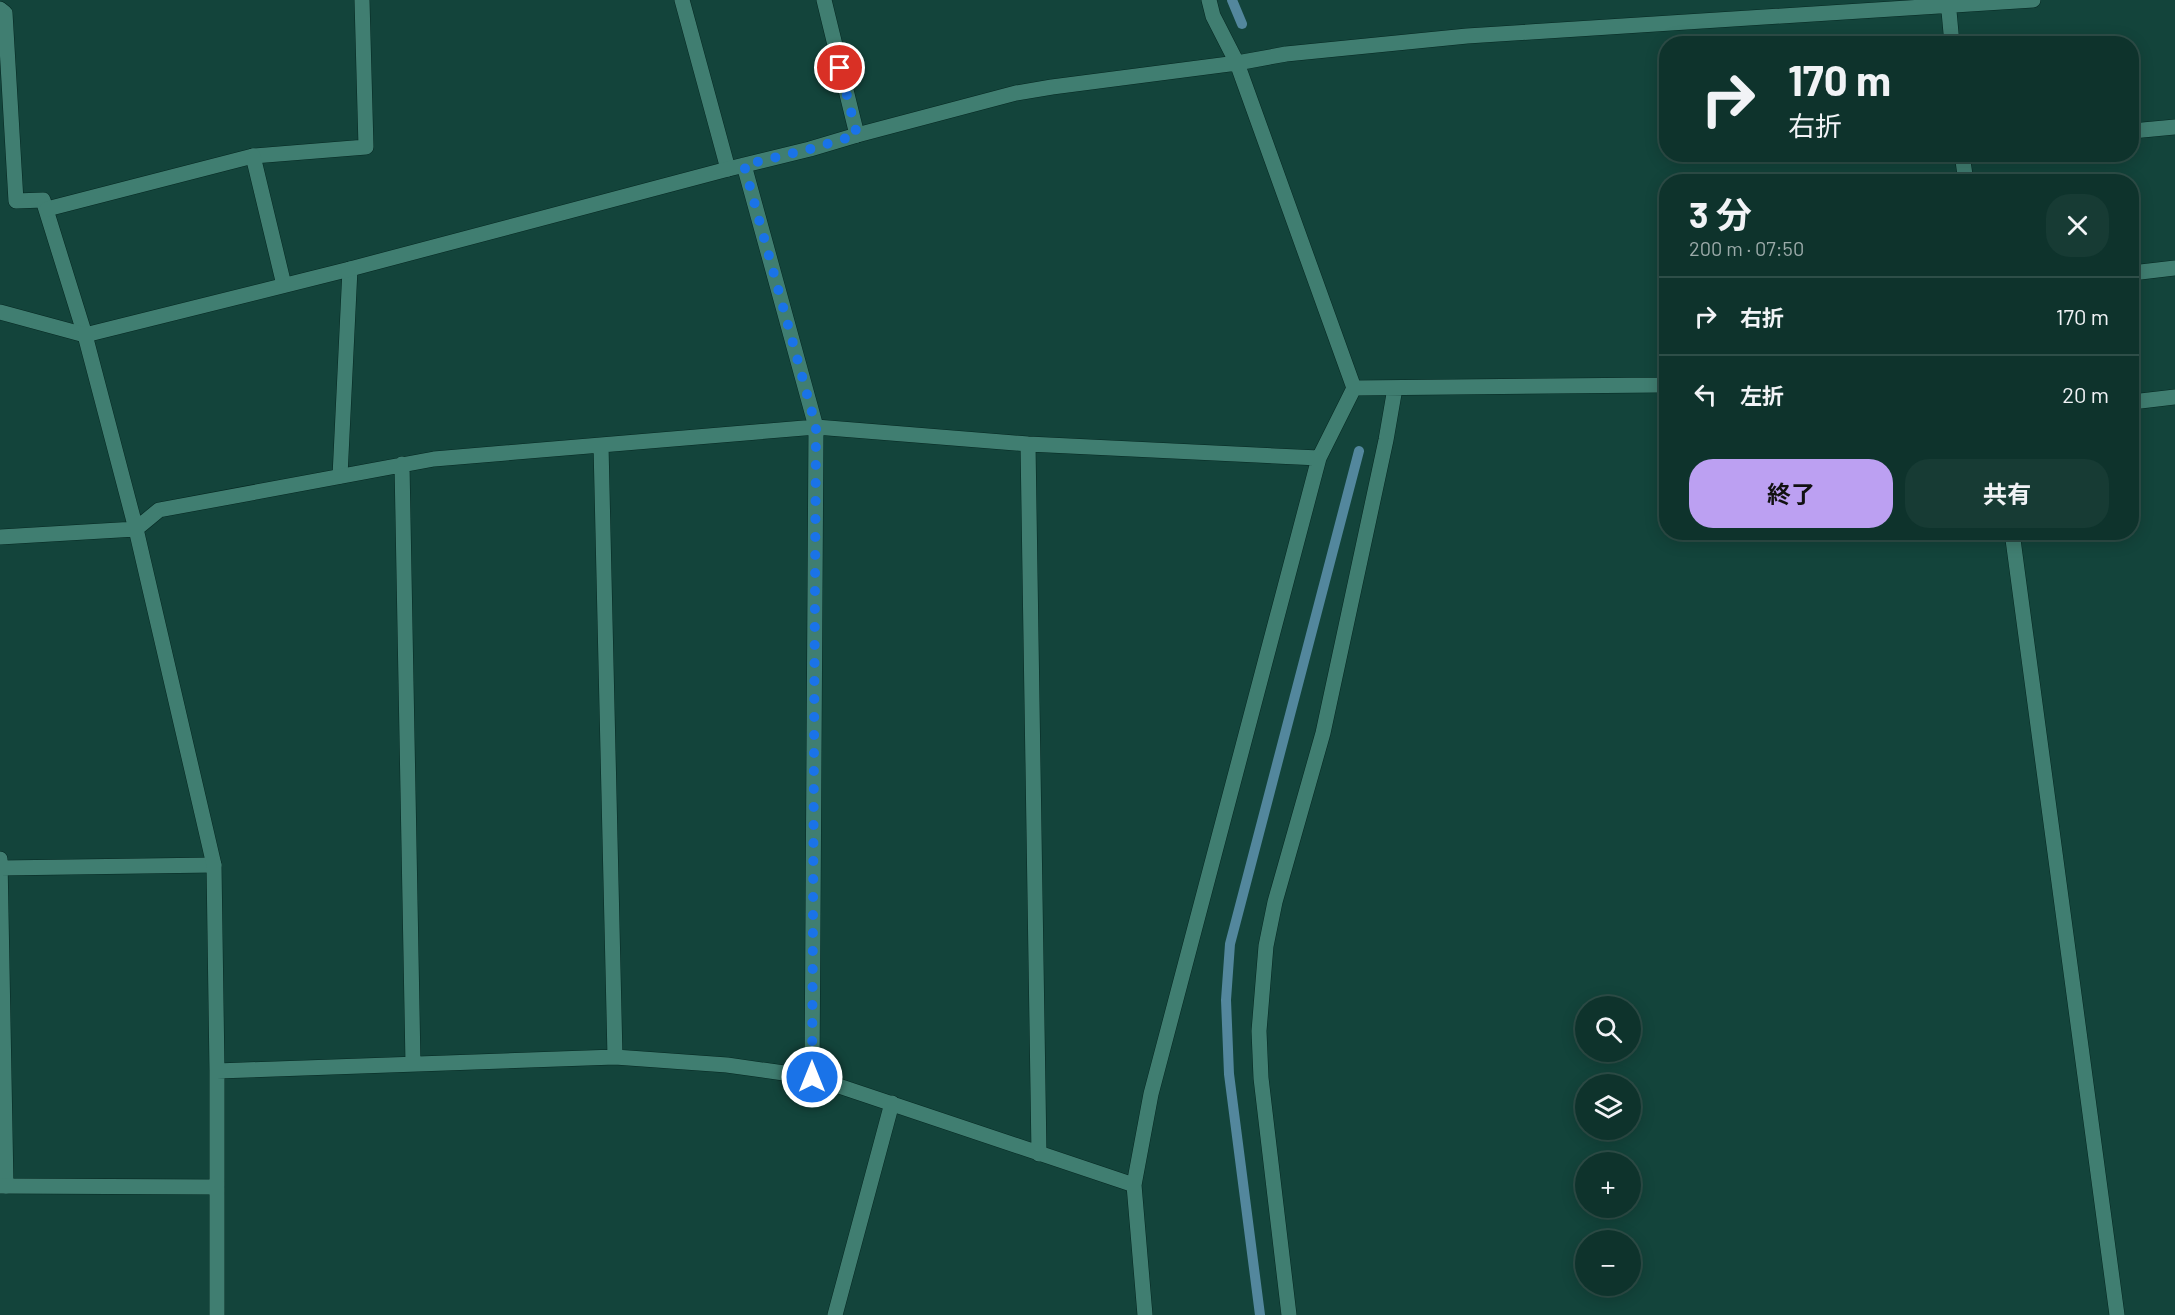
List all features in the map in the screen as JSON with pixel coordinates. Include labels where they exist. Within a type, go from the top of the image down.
[{"type":"street","points":[[47,209],[254,156],[366,147],[362,0]]},
{"type":"street","points":[[682,0],[729,169]]},
{"type":"street","points":[[824,0],[857,135]]},
{"type":"street","points":[[1145,1315],[1134,1185],[1151,1094],[1319,458],[1354,388],[1237,63],[1213,16],[1209,0]]},
{"type":"street","points":[[0,312],[85,335],[350,269],[1016,93],[1052,87],[1237,63],[1286,54],[1467,36],[1948,3],[2033,0]]},
{"type":"street","points":[[1948,3],[1951,36]]},
{"type":"street","points":[[0,9],[4,14],[16,201]]},
{"type":"street","points":[[2139,130],[2175,127]]},
{"type":"street","points":[[254,156],[284,285]]},
{"type":"street","points":[[744,165],[816,427],[812,1077]]},
{"type":"street","points":[[0,201],[44,200],[47,209],[85,335],[136,529],[213,865],[217,1071],[217,1315]]},
{"type":"street","points":[[2139,272],[2175,268]]},
{"type":"street","points":[[339,476],[350,269]]},
{"type":"street","points":[[1354,388],[1659,385]]},
{"type":"street","points":[[1289,1315],[1261,1078],[1259,1031],[1266,946],[1275,902],[1323,732],[1386,440],[1395,388]]},
{"type":"street","points":[[2139,401],[2175,397]]},
{"type":"street","points":[[0,537],[136,529],[159,510],[434,459],[816,427],[1028,444],[1319,458]]},
{"type":"street","points":[[1028,444],[1039,1154]]},
{"type":"street","points":[[601,445],[615,1058]]},
{"type":"street","points":[[402,464],[413,1064]]},
{"type":"street","points":[[2013,540],[2117,1315]]},
{"type":"street","points":[[213,865],[0,865],[3,1186],[217,1187]]},
{"type":"street","points":[[217,1071],[615,1058],[727,1065],[812,1077],[1134,1185]]},
{"type":"street","points":[[835,1315],[892,1103]]},
{"type":"waterway","points":[[1232,0],[1242,24]]},
{"type":"waterway","points":[[1260,1315],[1229,1074],[1226,1000],[1230,944],[1359,451]]},
{"type":"route","points":[[812,1077],[816,427],[744,165],[857,135],[840,68]]}]
